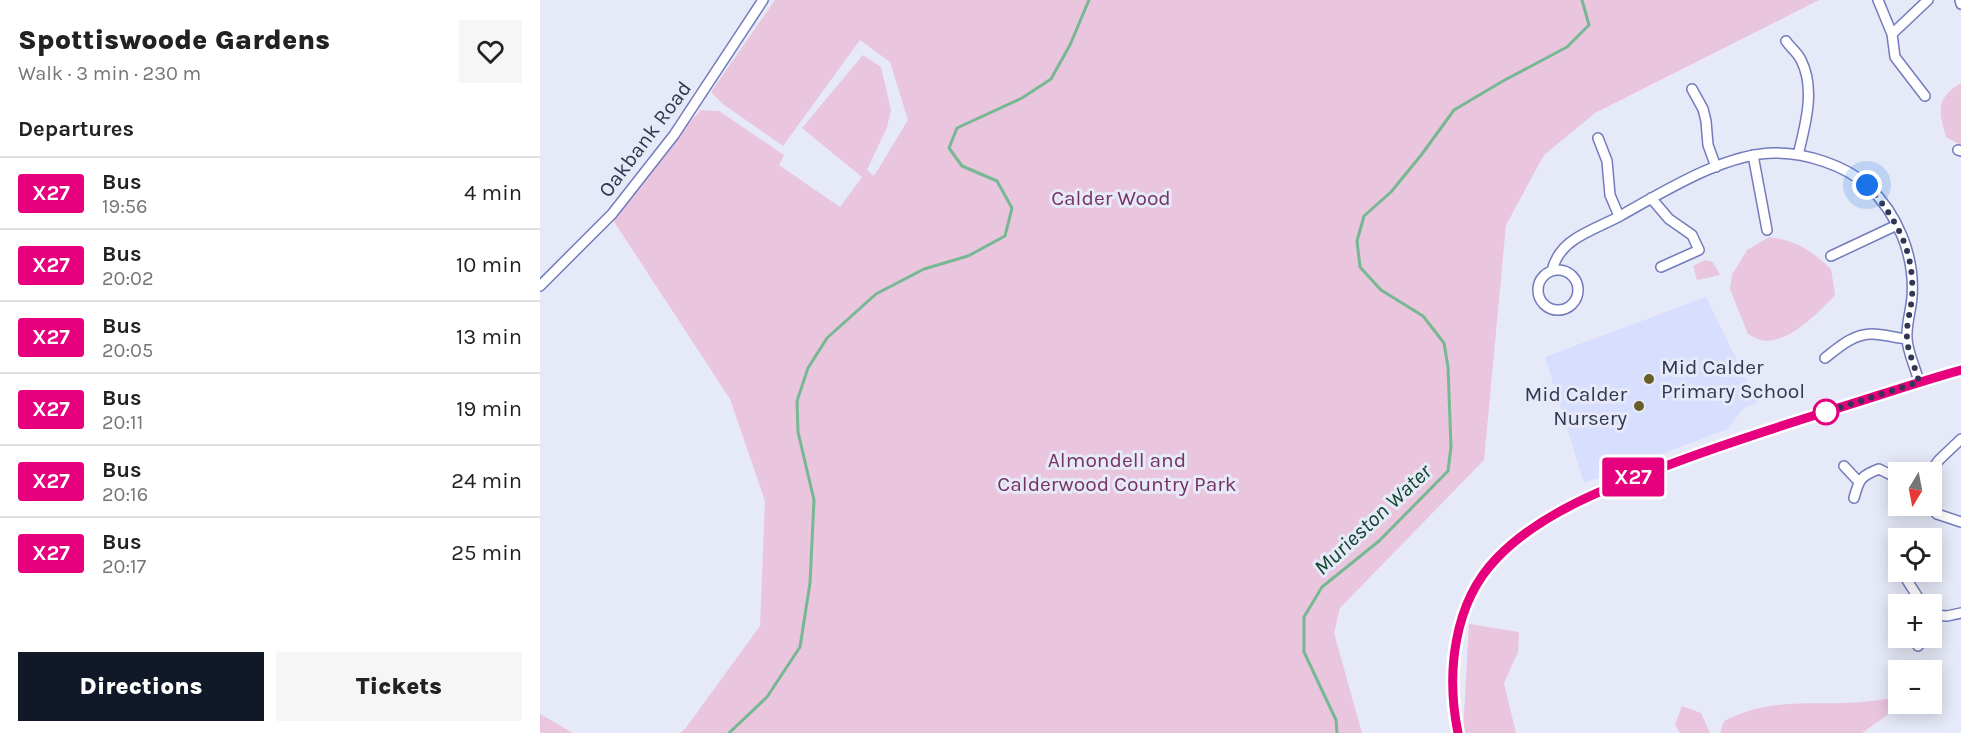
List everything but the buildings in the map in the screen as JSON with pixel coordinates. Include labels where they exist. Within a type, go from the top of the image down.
[{"type":"street","name":"Oakbank Road","points":[[540,286],[612,214],[669,142],[763,0]]},
{"type":"street","points":[[1878,0],[1892,34],[1895,57],[1925,96]]},
{"type":"street","points":[[1892,34],[1928,0]]},
{"type":"street","points":[[1786,41],[1801,60],[1806,77],[1808,104],[1798,155]]},
{"type":"street","points":[[1692,89],[1703,110],[1708,145],[1716,167]]},
{"type":"street","points":[[1598,138],[1607,161],[1610,195],[1619,216]]},
{"type":"street","points":[[1592,152],[1602,148]]},
{"type":"street","points":[[1552,271],[1563,270],[1571,274],[1579,286],[1578,298],[1566,310],[1551,310],[1540,300],[1538,287],[1541,280],[1552,271],[1554,260],[1575,239],[1651,198],[1716,167],[1754,155],[1775,153],[1798,155],[1836,166],[1867,185],[1885,206],[1906,245],[1912,272],[1912,297],[1906,339],[1919,382]]},
{"type":"street","points":[[1754,155],[1767,230]]},
{"type":"street","points":[[1651,198],[1669,219],[1692,235],[1699,250],[1661,267]]},
{"type":"street","points":[[1831,256],[1897,225]]},
{"type":"street","points":[[1825,358],[1847,341],[1860,335],[1874,334],[1894,339],[1906,339]]},
{"type":"street","points":[[1458,733],[1452,677],[1457,640],[1467,604],[1491,565],[1517,540],[1591,495],[1630,478],[1723,444],[1961,370]]},
{"type":"street","points":[[1938,462],[1961,439]]},
{"type":"street","points":[[1844,466],[1858,481]]},
{"type":"street","points":[[1854,498],[1858,481],[1867,474],[1879,469],[1888,474]]},
{"type":"street","points":[[1942,516],[1961,522]]},
{"type":"street","points":[[1942,616],[1961,613]]},
{"type":"shaded area","name":"Mid Calder Primary School","points":[[1706,297],[1757,402],[1744,408],[1728,429],[1584,483],[1545,357]]},
{"type":"green space","name":"Almondell and Calderwood Country Park","points":[[775,0],[1819,0],[1595,113],[1544,155],[1506,225],[1484,460],[1340,608],[1334,633],[1362,733],[680,733],[760,626],[765,501],[730,399],[613,220],[701,110],[719,111],[784,155],[779,165],[840,207],[862,177],[802,128],[863,55],[881,67],[891,110],[887,127],[867,170],[874,176],[908,120],[890,62],[860,40],[783,146],[723,104],[711,92]]},
{"type":"green space","points":[[1961,83],[1961,145],[1946,137],[1941,106],[1947,94]]},
{"type":"green space","points":[[1769,237],[1796,244],[1809,251],[1831,269],[1835,295],[1792,333],[1781,338],[1761,340],[1748,334],[1730,289],[1732,275],[1747,250]]},
{"type":"green space","points":[[1705,260],[1713,262],[1720,275],[1697,280],[1693,266]]},
{"type":"green space","points":[[1469,624],[1519,632],[1518,652],[1504,683],[1516,733],[1463,733]]},
{"type":"green space","points":[[1888,699],[1889,714],[1862,733],[1720,733],[1724,721],[1754,709],[1782,704]]},
{"type":"green space","points":[[1682,706],[1701,713],[1710,733],[1680,733],[1675,725]]},
{"type":"green space","points":[[540,714],[573,733],[540,733]]},
{"type":"waterway","points":[[729,733],[767,697],[800,647],[810,583],[814,500],[798,432],[797,401],[808,368],[827,338],[876,294],[924,269],[968,256],[1005,236],[1012,208],[997,181],[962,166],[949,148],[957,128],[1022,98],[1051,79],[1070,45],[1089,0]]},
{"type":"waterway","name":"Murieston Water","points":[[1337,733],[1336,720],[1304,652],[1304,617],[1322,587],[1379,541],[1448,471],[1451,447],[1448,367],[1444,343],[1423,316],[1381,290],[1360,267],[1357,241],[1364,216],[1391,192],[1454,110],[1567,47],[1589,25],[1582,0]]},
{"type":"bus line","name":"X27","points":[[1458,733],[1452,677],[1457,640],[1467,604],[1488,569],[1517,540],[1591,495],[1630,478],[1723,444],[1961,370]]},
{"type":"place","name":"Mid Calder Primary School","points":[[1649,379]]},
{"type":"place","name":"Mid Calder Nursery","points":[[1639,406]]},
{"type":"route","points":[[1826,412],[1823,413],[1919,382],[1906,339],[1912,297],[1912,272],[1906,245],[1885,206],[1867,185]]},
{"type":"park label","name":"Calder Wood","points":[[1111,198]]}]
